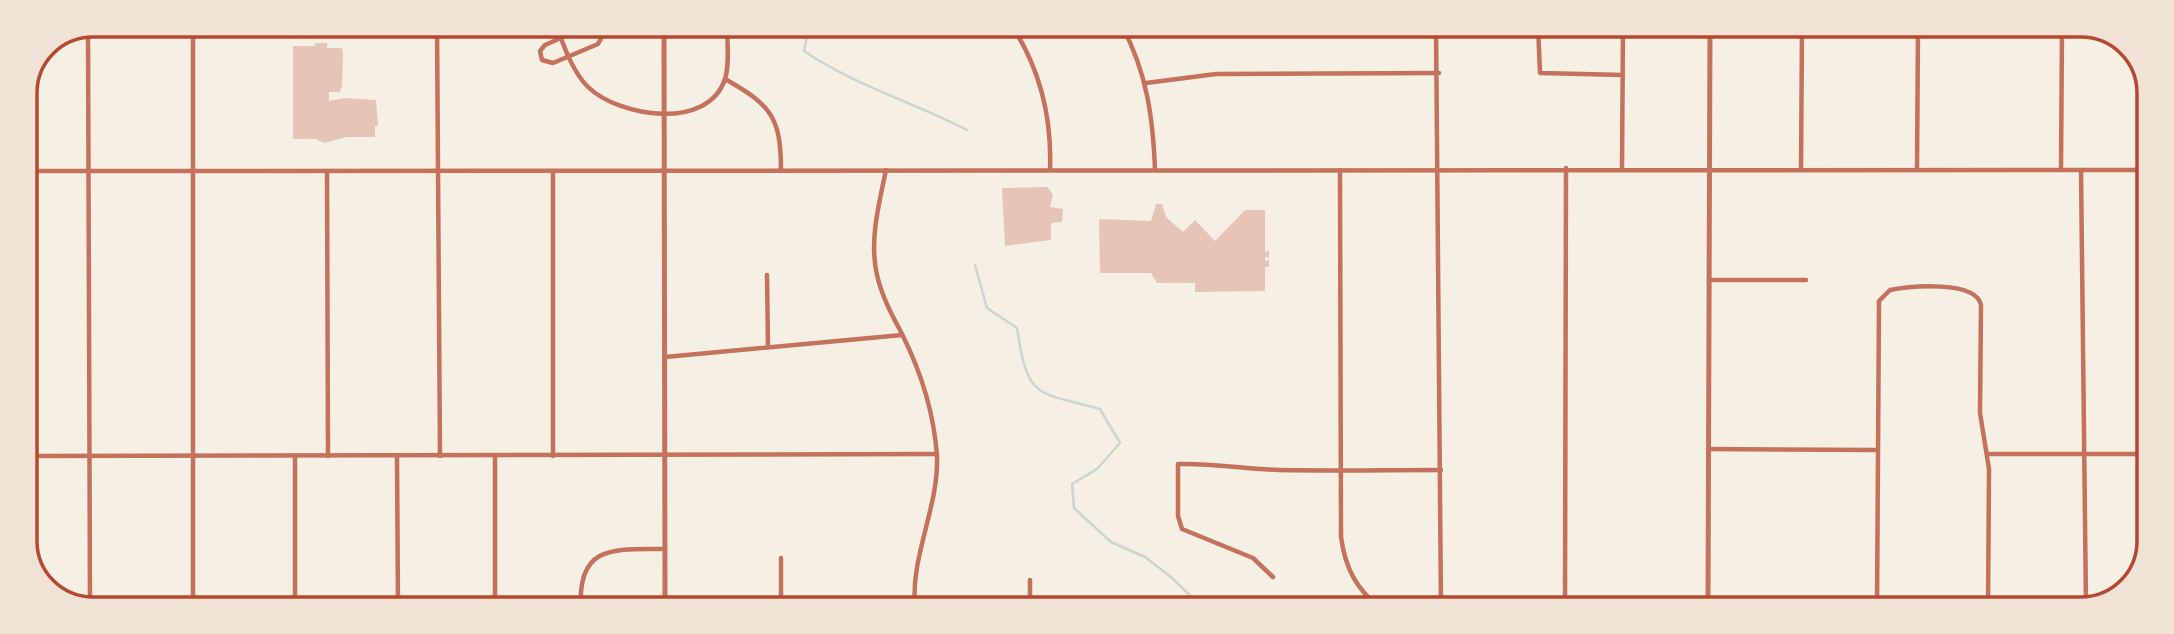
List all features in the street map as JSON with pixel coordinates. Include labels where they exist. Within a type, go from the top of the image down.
[{"type":"street","points":[[88,37],[90,597]]},
{"type":"street","points":[[192,597],[193,37]]},
{"type":"street","points":[[437,37],[440,456]]},
{"type":"street","points":[[603,37],[601,42],[569,56],[550,64],[541,57],[543,46],[561,38],[569,56],[586,85],[611,104],[635,111],[664,113],[687,111],[701,106],[713,96],[725,79],[727,37]]},
{"type":"street","points":[[664,37],[665,597]]},
{"type":"street","points":[[1018,37],[1030,58],[1042,90],[1048,127],[1050,170]]},
{"type":"street","points":[[1127,37],[1146,83],[1153,125],[1155,170]]},
{"type":"street","points":[[1437,37],[1441,597]]},
{"type":"street","points":[[1539,37],[1541,73],[1623,75]]},
{"type":"street","points":[[1622,168],[1623,37]]},
{"type":"street","points":[[1708,597],[1710,37]]},
{"type":"street","points":[[1801,169],[1802,37]]},
{"type":"street","points":[[1917,169],[1918,37]]},
{"type":"street","points":[[2061,170],[2062,37]]},
{"type":"street","points":[[1146,83],[1216,74],[1439,73]]},
{"type":"street","points":[[725,79],[759,99],[771,112],[780,136],[781,170]]},
{"type":"street","points":[[37,171],[1439,168],[2137,170]]},
{"type":"street","points":[[1565,597],[1566,168]]},
{"type":"street","points":[[553,170],[553,456]]},
{"type":"street","points":[[886,170],[874,232],[874,256],[886,302],[925,389],[937,454],[934,489],[915,597]]},
{"type":"street","points":[[1340,170],[1344,559],[1360,589],[1369,597]]},
{"type":"street","points":[[2081,170],[2086,597]]},
{"type":"street","points":[[327,171],[328,456]]},
{"type":"street","points":[[767,275],[768,347]]},
{"type":"street","points":[[1709,280],[1806,280]]},
{"type":"street","points":[[1877,597],[1880,301],[1890,290],[1899,288],[1959,288],[1970,291],[1980,300],[1980,412],[1988,454],[1988,597]]},
{"type":"street","points":[[664,356],[902,335]]},
{"type":"street","points":[[1708,449],[1878,450]]},
{"type":"street","points":[[37,456],[937,454]]},
{"type":"street","points":[[1988,454],[2137,454]]},
{"type":"street","points":[[295,456],[295,597]]},
{"type":"street","points":[[397,456],[398,597]]},
{"type":"street","points":[[495,456],[495,597]]},
{"type":"street","points":[[1273,577],[1253,558],[1182,529],[1178,516],[1178,464],[1341,470],[1441,470]]},
{"type":"street","points":[[581,597],[582,576],[598,556],[611,551],[664,549]]},
{"type":"street","points":[[781,558],[781,597]]},
{"type":"street","points":[[1030,580],[1030,597]]},
{"type":"building","points":[[315,43],[327,43],[327,48],[342,48],[342,86],[340,92],[329,92],[329,101],[345,98],[376,100],[378,126],[375,126],[375,137],[346,137],[324,143],[316,139],[293,139],[293,46],[315,46]]},
{"type":"building","points":[[1047,187],[1053,194],[1050,207],[1063,209],[1062,222],[1051,223],[1051,240],[1005,246],[1002,188]]},
{"type":"building","points":[[1156,204],[1162,204],[1166,217],[1183,232],[1195,220],[1215,241],[1245,210],[1265,210],[1265,252],[1269,251],[1269,257],[1265,257],[1265,261],[1269,260],[1269,267],[1265,267],[1265,291],[1195,292],[1195,283],[1157,283],[1151,273],[1100,273],[1099,219],[1151,221]]},
{"type":"waterway","points":[[807,37],[804,51],[823,63],[863,84],[967,130]]},
{"type":"waterway","points":[[975,265],[987,308],[1017,328],[1025,368],[1031,381],[1038,389],[1048,394],[1100,409],[1120,443],[1097,469],[1072,484],[1074,508],[1111,542],[1145,557],[1192,597]]}]
